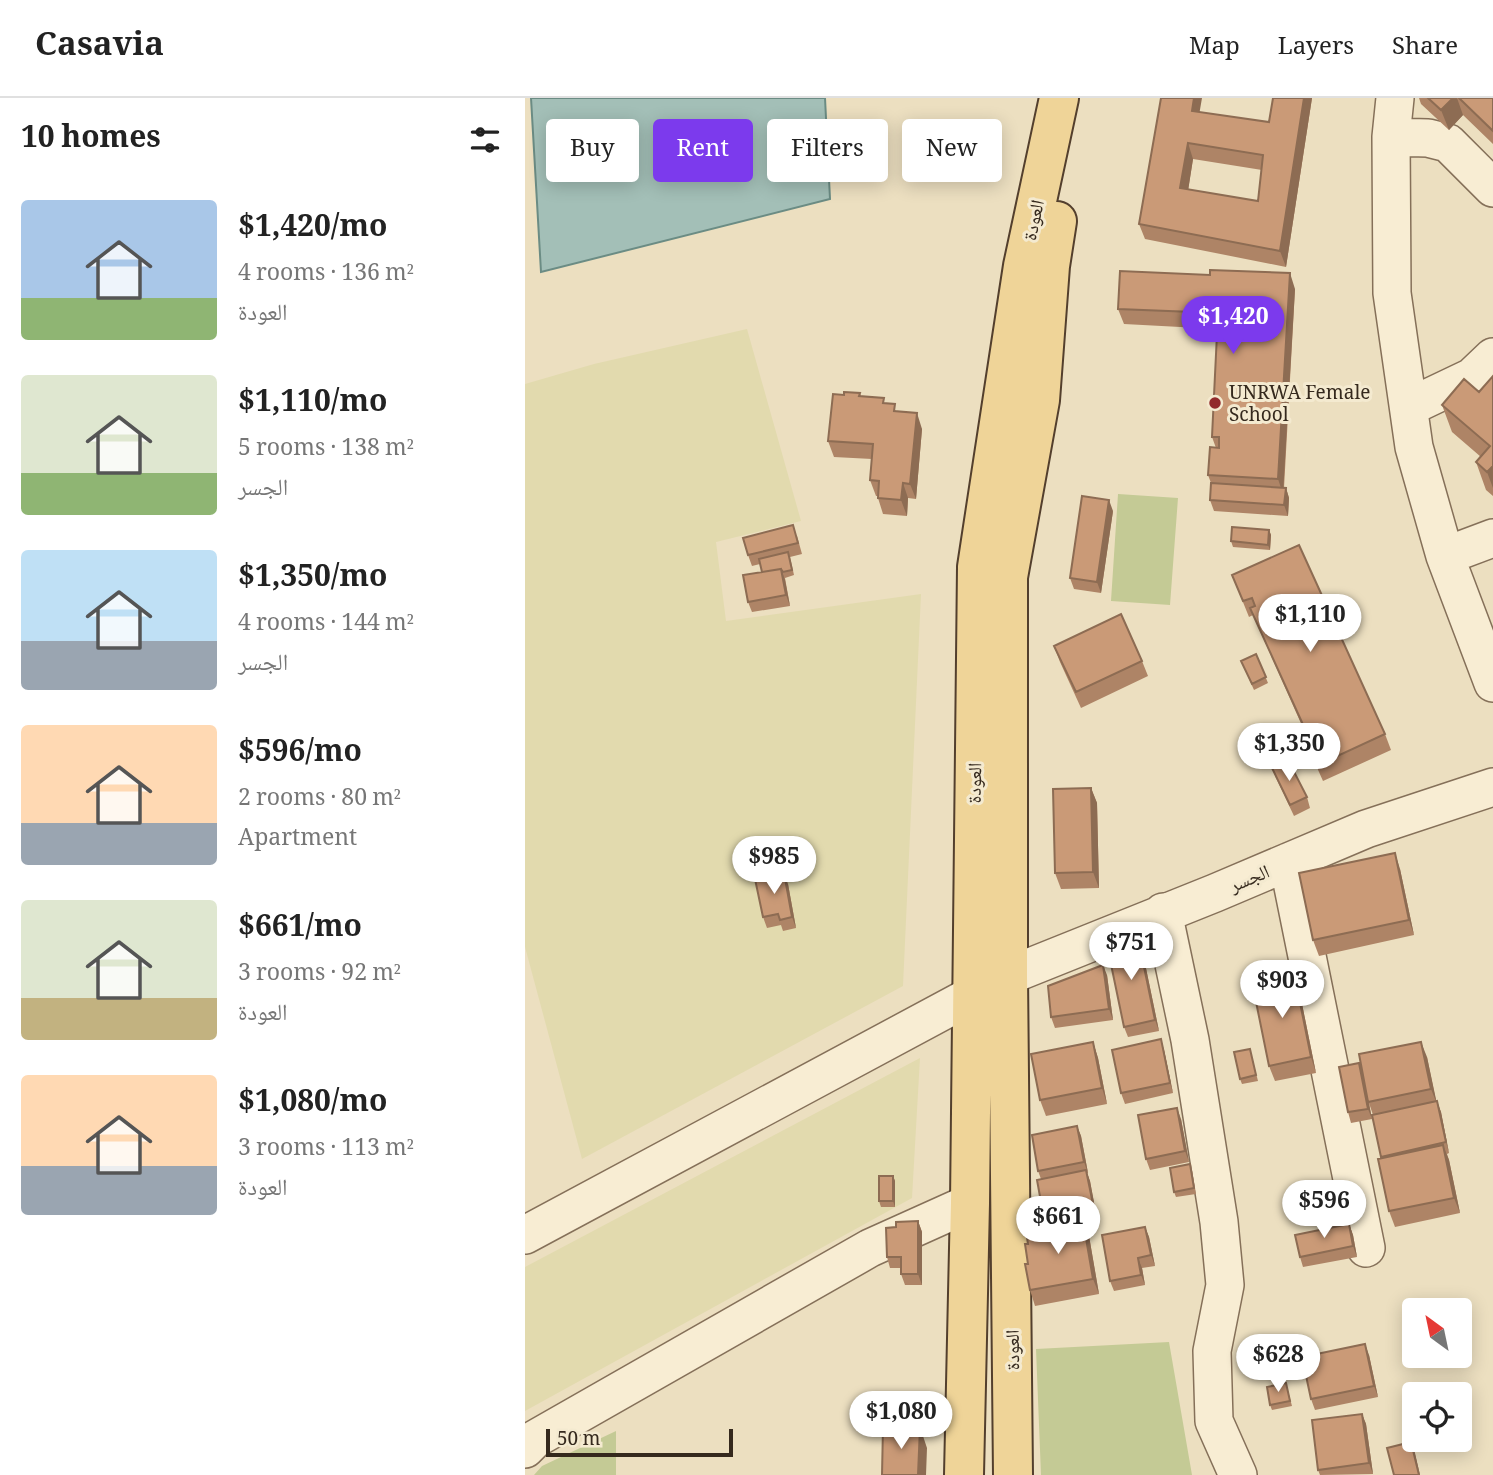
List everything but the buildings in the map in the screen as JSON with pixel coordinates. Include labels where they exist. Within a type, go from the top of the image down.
[{"type":"main road","name":"العودة","points":[[964,1475],[970,1203],[977,567],[1023,266],[1059,98]]},
{"type":"main road","name":"العودة","points":[[1013,1475],[1008,976],[1008,577],[1040,400],[1050,266],[1072,132],[1081,98]]},
{"type":"street","points":[[1395,98],[1391,137],[1392,293],[1415,447],[1445,556],[1493,683]]},
{"type":"street","points":[[1391,137],[1428,138],[1448,143],[1493,188]]},
{"type":"street","points":[[1409,407],[1472,377],[1493,357]]},
{"type":"street","points":[[1445,556],[1493,538]]},
{"type":"street","name":"الجسر","points":[[525,1235],[1008,976],[1366,829],[1493,787]]},
{"type":"street","points":[[1288,862],[1366,1248]]},
{"type":"street","points":[[1163,912],[1190,1040],[1219,1222],[1225,1285],[1212,1351],[1214,1421],[1238,1475]]},
{"type":"street","points":[[525,1449],[534,1439],[870,1248],[970,1203]]},
{"type":"shaded area","points":[[747,329],[801,521],[716,542],[726,621],[921,594],[903,986],[582,1159],[525,947],[525,384],[594,364]]},
{"type":"shaded area","points":[[920,1058],[912,1198],[525,1411],[525,1267]]},
{"type":"green space","points":[[1118,494],[1178,498],[1170,605],[1111,601]]},
{"type":"green space","points":[[1169,1342],[1192,1475],[1041,1475],[1036,1349]]},
{"type":"green space","points":[[616,1431],[616,1475],[534,1475],[542,1466]]},
{"type":"water","points":[[531,98],[825,98],[826,119],[767,119],[767,182],[829,182],[830,199],[541,272]]},
{"type":"place","name":"UNRWA Female School","points":[[1215,403]]}]
